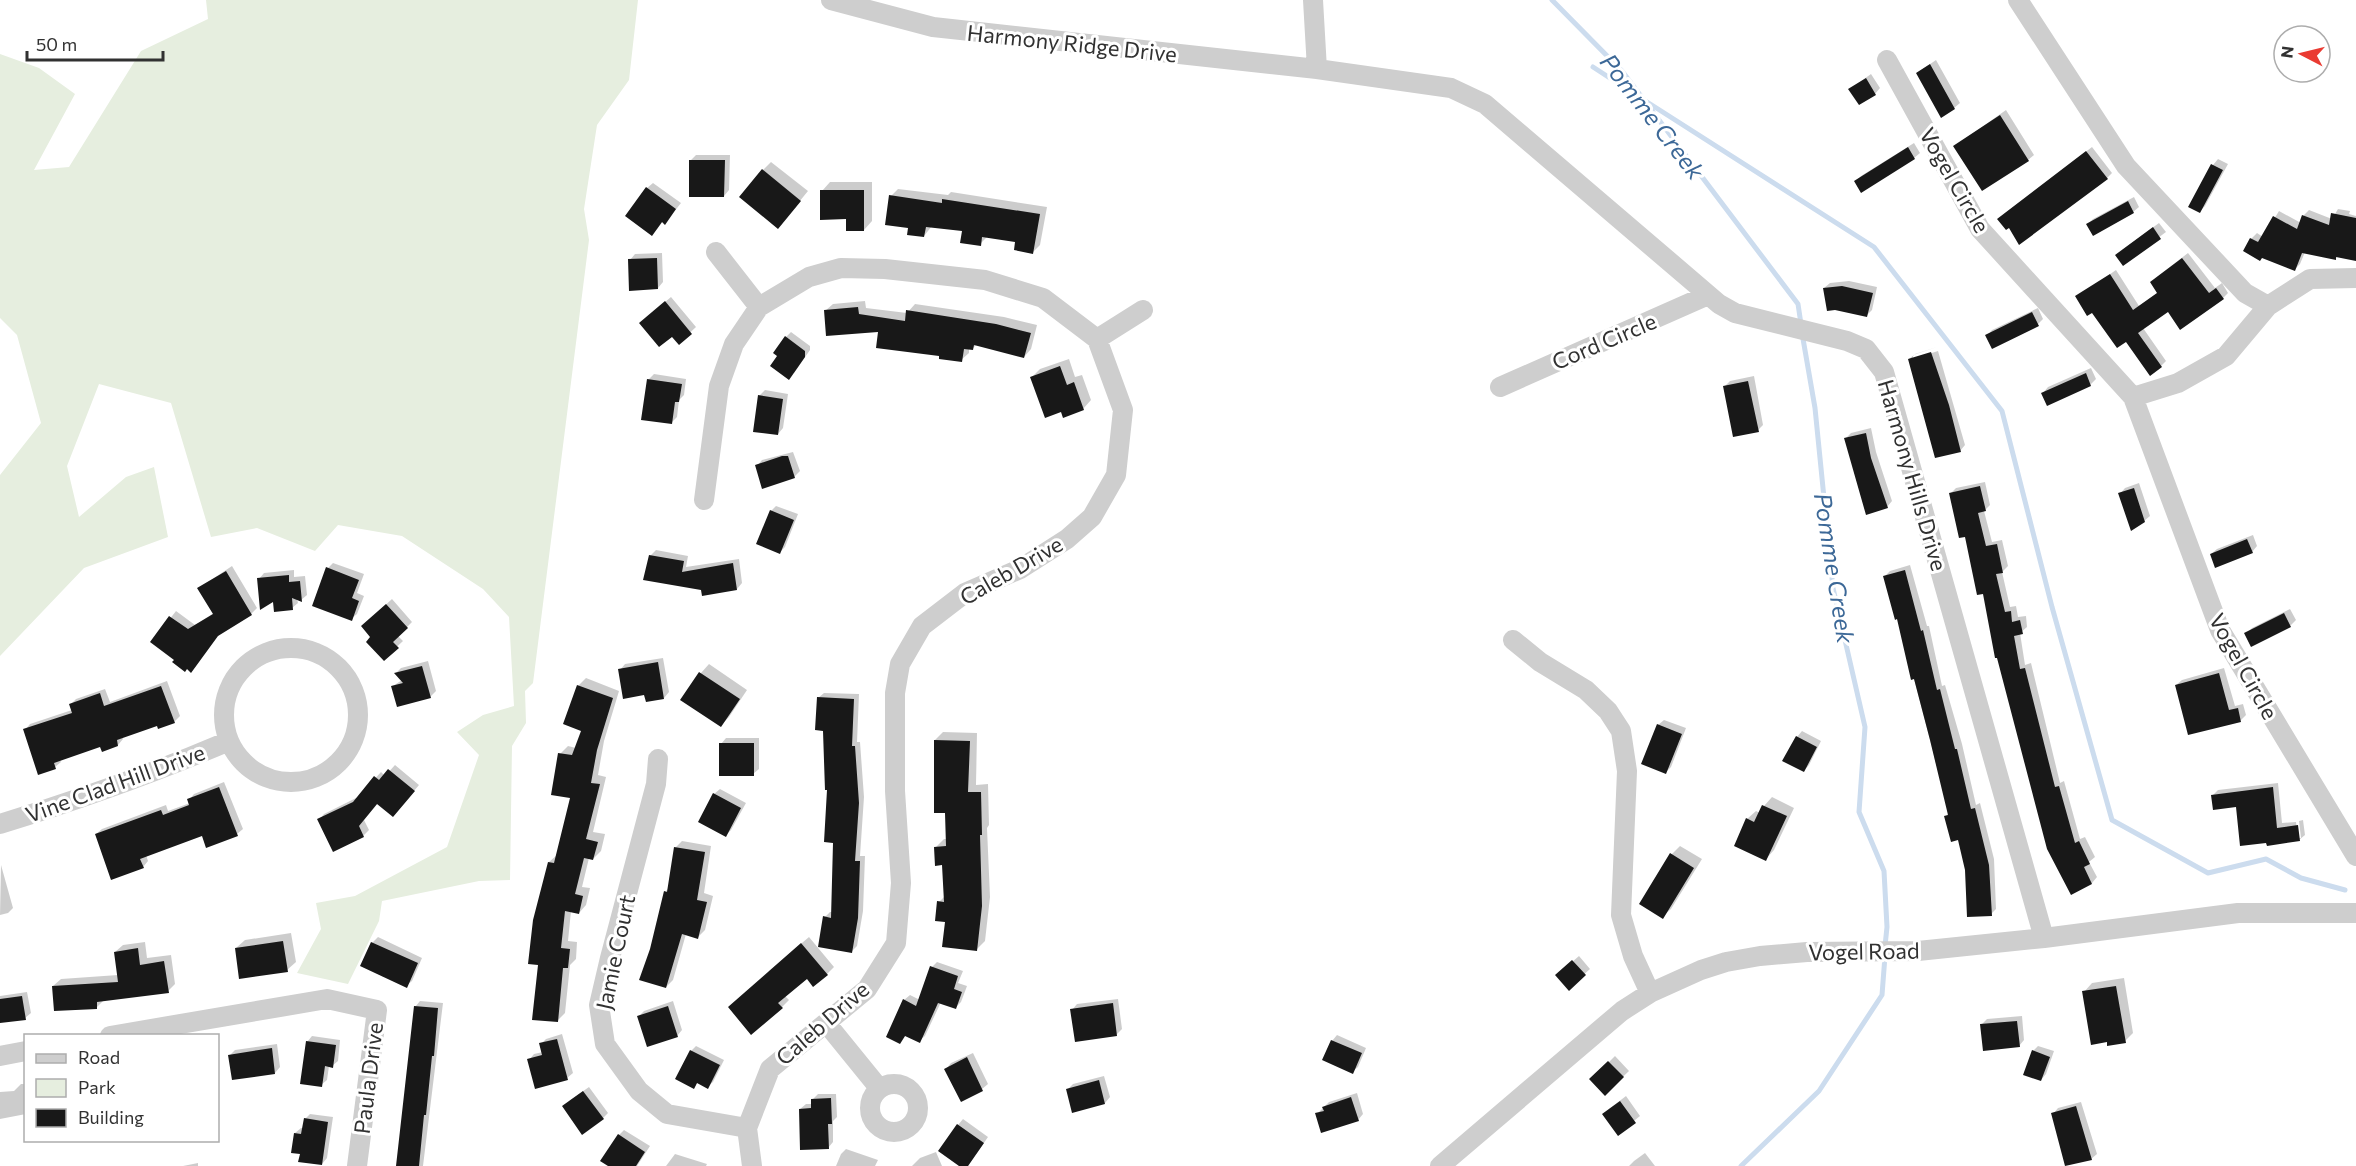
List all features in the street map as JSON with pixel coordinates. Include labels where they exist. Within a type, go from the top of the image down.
[{"type":"street","name":"Harmony Ridge Drive","points":[[831,0],[933,27],[1317,69]]},
{"type":"street","points":[[1313,0],[1317,69]]},
{"type":"street","points":[[2018,0],[2126,166],[2245,293],[2268,306]]},
{"type":"street","name":"Vogel Circle","points":[[1887,60],[1980,229],[2133,397],[2220,630],[2356,856]]},
{"type":"street","name":"Harmony Hills Drive","points":[[1317,69],[1451,88],[1485,104],[1708,295],[1735,313],[1847,341],[1866,349],[1884,372],[2044,938]]},
{"type":"street","points":[[716,252],[759,307]]},
{"type":"street","points":[[704,500],[719,386],[734,344],[759,307],[809,277],[841,268],[885,268],[985,280],[1043,298],[1098,339],[1143,310]]},
{"type":"street","points":[[2133,397],[2178,383],[2226,356],[2268,306],[2310,279],[2356,278]]},
{"type":"street","name":"Cord Circle","points":[[1500,387],[1708,295]]},
{"type":"street","name":"Caleb Drive","points":[[752,1166],[747,1128],[770,1070],[867,989],[896,943],[901,883],[895,791],[895,693],[900,664],[922,626],[965,593],[1020,569],[1066,538],[1092,517],[1116,475],[1123,410],[1098,339]]},
{"type":"street","points":[[1513,640],[1540,662],[1586,690],[1608,711],[1622,731],[1627,771],[1621,915],[1633,956],[1650,993]]},
{"type":"street","name":"Vine Clad Hill Drive","points":[[298,647],[318,652],[332,660],[343,672],[355,692],[358,703],[358,723],[352,743],[342,760],[310,780],[290,783],[271,780],[253,771],[239,758],[229,741],[224,723],[224,704],[230,686],[251,660],[269,651],[298,647]]},
{"type":"street","name":"Vine Clad Hill Drive","points":[[0,824],[91,795],[229,741]]},
{"type":"street","name":"Jamie Court","points":[[658,759],[656,784],[610,958],[600,1005],[605,1044],[639,1091],[667,1114],[747,1128]]},
{"type":"street","name":"Vogel Road","points":[[1440,1166],[1622,1011],[1650,993],[1726,962],[1807,952],[1918,951],[2044,938],[2238,913],[2356,913]]},
{"type":"street","name":"Paula Drive","points":[[116,1034],[327,999],[377,1010],[357,1166]]},
{"type":"street","points":[[827,1024],[879,1088]]},
{"type":"street","points":[[0,1056],[24,1051]]},
{"type":"green space","points":[[206,0],[638,0],[629,80],[597,125],[584,209],[589,240],[533,683],[525,691],[526,723],[512,746],[510,880],[479,881],[382,901],[379,921],[348,984],[297,973],[321,929],[316,903],[355,896],[447,847],[479,755],[457,732],[483,715],[514,706],[509,617],[483,589],[402,536],[338,525],[315,551],[257,528],[211,537],[171,403],[99,384],[67,466],[79,517],[126,477],[154,467],[168,537],[84,568],[0,656],[0,475],[41,423],[17,335],[0,318],[0,54],[39,68],[75,94],[34,170],[69,167],[141,51],[208,19]]},
{"type":"building","points":[[1930,64],[1955,109],[1941,118],[1916,73]]},
{"type":"building","points":[[1866,78],[1876,95],[1859,105],[1848,89]]},
{"type":"building","points":[[2000,115],[2029,161],[1982,191],[1953,146]]},
{"type":"building","points":[[1908,147],[1915,159],[1861,193],[1854,181]]},
{"type":"building","points":[[2086,151],[2108,179],[2019,245],[2009,228],[2006,230],[1997,219]]},
{"type":"building","points":[[689,160],[725,160],[724,197],[689,197]]},
{"type":"building","points":[[2211,164],[2223,170],[2200,213],[2188,207]]},
{"type":"building","points":[[762,169],[801,201],[778,229],[739,197]]},
{"type":"building","points":[[646,187],[676,209],[665,225],[662,222],[652,236],[625,216]]},
{"type":"building","points":[[820,190],[864,190],[864,231],[846,231],[846,219],[820,220]]},
{"type":"building","points":[[889,195],[942,203],[942,199],[1040,214],[1033,254],[1014,250],[1015,242],[982,237],[981,246],[960,243],[962,231],[926,227],[924,237],[907,235],[908,228],[885,225]]},
{"type":"building","points":[[2128,201],[2134,213],[2093,236],[2086,224]]},
{"type":"building","points":[[2331,213],[2356,218],[2356,261],[2336,257],[2336,260],[2302,253],[2295,271],[2262,258],[2260,261],[2243,251],[2250,238],[2258,242],[2273,216],[2297,229],[2302,215],[2329,225]]},
{"type":"building","points":[[2153,227],[2161,239],[2123,266],[2115,255]]},
{"type":"building","points":[[657,258],[658,289],[629,291],[628,259]]},
{"type":"building","points":[[2182,258],[2209,293],[2216,288],[2224,299],[2180,330],[2168,312],[2138,333],[2162,367],[2150,376],[2126,342],[2117,348],[2092,313],[2087,316],[2075,296],[2110,274],[2133,310],[2157,293],[2150,282]]},
{"type":"building","points":[[1842,286],[1873,293],[1867,317],[1835,310],[1827,311],[1823,288]]},
{"type":"building","points":[[665,301],[692,334],[679,345],[672,337],[659,347],[639,323]]},
{"type":"building","points":[[858,307],[859,314],[905,321],[906,310],[996,324],[1031,333],[1024,358],[974,345],[973,350],[964,349],[962,362],[939,359],[939,356],[876,348],[878,332],[826,336],[824,310]]},
{"type":"building","points":[[2032,312],[2039,326],[1992,349],[1985,335]]},
{"type":"building","points":[[785,336],[805,351],[805,357],[789,380],[770,366],[777,356],[773,353]]},
{"type":"building","points":[[1931,352],[1949,405],[1961,452],[1935,458],[1908,359]]},
{"type":"building","points":[[1060,366],[1067,385],[1074,382],[1084,410],[1063,418],[1061,412],[1045,418],[1030,377]]},
{"type":"building","points":[[2086,373],[2091,386],[2047,406],[2041,393]]},
{"type":"building","points":[[647,379],[682,384],[679,402],[675,402],[672,424],[641,420]]},
{"type":"building","points":[[1748,381],[1759,432],[1733,437],[1723,386]]},
{"type":"building","points":[[758,395],[783,399],[778,435],[753,432]]},
{"type":"building","points":[[1866,433],[1871,458],[1888,508],[1866,515],[1844,438]]},
{"type":"building","points":[[788,456],[795,478],[762,489],[755,465]]},
{"type":"building","points":[[1980,486],[1986,511],[1978,513],[1986,546],[1997,544],[2003,573],[1996,574],[2005,612],[2011,611],[2012,622],[2020,620],[2023,634],[2014,636],[2020,669],[2025,668],[2055,787],[2059,786],[2075,843],[2079,841],[2090,864],[2084,867],[2092,884],[2071,895],[2047,849],[1997,658],[1995,658],[1983,594],[1977,595],[1965,537],[1959,538],[1949,493]]},
{"type":"building","points":[[2134,488],[2145,522],[2131,531],[2118,493]]},
{"type":"building","points":[[770,510],[794,520],[780,554],[756,544]]},
{"type":"building","points":[[2247,539],[2253,553],[2215,568],[2210,554]]},
{"type":"building","points":[[649,555],[684,561],[682,572],[733,563],[737,590],[702,596],[701,590],[643,580]]},
{"type":"building","points":[[326,567],[359,580],[352,598],[359,601],[352,621],[312,606]]},
{"type":"building","points":[[1905,570],[1921,631],[1923,630],[1937,690],[1940,689],[1955,749],[1957,749],[1971,809],[1975,808],[1989,865],[1992,916],[1967,917],[1965,870],[1958,840],[1951,842],[1944,816],[1948,815],[1930,740],[1883,576]]},
{"type":"building","points":[[226,571],[252,615],[218,636],[191,673],[187,669],[185,672],[172,662],[174,660],[150,642],[169,616],[188,629],[213,614],[197,588]]},
{"type":"building","points":[[289,575],[289,582],[300,581],[302,602],[292,598],[293,610],[274,612],[273,602],[260,610],[257,578]]},
{"type":"building","points":[[386,604],[408,628],[393,642],[399,648],[384,661],[366,642],[370,637],[361,626]]},
{"type":"building","points":[[2284,613],[2291,627],[2251,647],[2244,633]]},
{"type":"building","points":[[658,662],[664,699],[646,702],[644,695],[623,699],[618,669]]},
{"type":"building","points":[[422,666],[431,698],[397,707],[391,686],[403,683],[394,673]]},
{"type":"building","points":[[699,672],[740,699],[721,727],[680,700]]},
{"type":"building","points":[[2219,673],[2229,710],[2238,708],[2241,722],[2188,735],[2175,685]]},
{"type":"building","points":[[577,685],[613,698],[597,750],[591,783],[600,784],[586,839],[598,842],[593,860],[584,858],[575,894],[583,896],[579,914],[565,911],[561,948],[570,949],[568,968],[563,968],[558,1022],[532,1020],[538,965],[528,964],[533,920],[548,862],[554,863],[570,798],[551,795],[558,753],[572,755],[581,731],[563,724]]},
{"type":"building","points":[[161,686],[175,723],[158,729],[157,726],[117,740],[118,746],[102,752],[100,747],[54,763],[56,769],[38,775],[23,729],[72,713],[69,704],[100,693],[104,706]]},
{"type":"building","points":[[817,697],[854,699],[852,746],[855,746],[859,803],[855,861],[860,861],[858,918],[852,953],[818,947],[823,916],[831,918],[833,843],[824,842],[827,790],[825,790],[823,731],[815,730]]},
{"type":"building","points":[[1657,724],[1682,734],[1666,774],[1641,764]]},
{"type":"building","points":[[1796,736],[1817,747],[1804,772],[1782,761]]},
{"type":"building","points":[[934,740],[970,741],[968,792],[981,792],[982,906],[977,951],[942,947],[945,922],[935,921],[937,901],[944,902],[942,865],[935,866],[934,847],[946,846],[945,813],[934,813]]},
{"type":"building","points":[[719,743],[754,743],[754,776],[719,776]]},
{"type":"building","points":[[388,769],[415,791],[393,817],[377,804],[359,826],[364,837],[333,852],[317,819],[353,802],[374,776],[379,780]]},
{"type":"building","points":[[219,787],[238,836],[206,848],[202,836],[140,859],[144,868],[111,880],[95,834],[161,810],[163,815],[189,805],[187,799]]},
{"type":"building","points":[[2273,787],[2277,828],[2298,825],[2300,841],[2267,846],[2266,843],[2240,846],[2236,807],[2213,810],[2211,795]]},
{"type":"building","points":[[713,793],[741,808],[726,837],[698,822]]},
{"type":"building","points":[[1762,805],[1787,816],[1766,861],[1734,846],[1746,818],[1754,822]]},
{"type":"building","points":[[674,847],[705,852],[697,900],[707,902],[698,939],[682,934],[666,988],[639,980],[650,949],[664,891],[667,892]]},
{"type":"building","points":[[1670,853],[1694,868],[1663,919],[1639,904]]},
{"type":"building","points":[[283,941],[288,972],[239,979],[235,948]]},
{"type":"building","points":[[371,942],[418,963],[407,988],[360,966]]},
{"type":"building","points":[[801,943],[828,975],[813,987],[807,979],[778,1003],[783,1008],[751,1035],[728,1007]]},
{"type":"building","points":[[138,948],[140,965],[164,961],[169,993],[97,1002],[97,1009],[54,1011],[52,986],[118,982],[114,952]]},
{"type":"building","points":[[1572,960],[1586,975],[1569,991],[1555,975]]},
{"type":"building","points":[[930,966],[958,976],[954,989],[962,992],[956,1009],[938,1003],[920,1043],[905,1036],[900,1044],[886,1037],[903,999],[916,1006]]},
{"type":"building","points":[[2116,986],[2126,1043],[2107,1046],[2107,1042],[2091,1045],[2082,991]]},
{"type":"building","points":[[22,996],[26,1020],[0,1023],[0,999]]},
{"type":"building","points":[[1113,1003],[1117,1036],[1075,1042],[1070,1009]]},
{"type":"building","points":[[414,1006],[438,1008],[434,1056],[432,1056],[419,1166],[396,1166]]},
{"type":"building","points":[[668,1006],[678,1037],[647,1047],[637,1016]]},
{"type":"building","points":[[2017,1021],[2020,1047],[1983,1051],[1980,1024]]},
{"type":"building","points":[[557,1039],[568,1080],[535,1089],[527,1059],[542,1055],[539,1043]]},
{"type":"building","points":[[1331,1040],[1362,1053],[1353,1074],[1322,1060]]},
{"type":"building","points":[[306,1041],[336,1045],[333,1068],[325,1066],[322,1087],[300,1084]]},
{"type":"building","points":[[272,1048],[275,1074],[232,1080],[228,1055]]},
{"type":"building","points":[[690,1050],[720,1065],[708,1089],[697,1083],[694,1089],[675,1079]]},
{"type":"building","points":[[2032,1050],[2050,1057],[2041,1081],[2023,1075]]},
{"type":"building","points":[[967,1057],[983,1091],[961,1102],[944,1069]]},
{"type":"building","points":[[1608,1061],[1624,1077],[1605,1096],[1589,1079]]},
{"type":"building","points":[[1099,1080],[1105,1104],[1072,1113],[1066,1089]]},
{"type":"building","points":[[583,1091],[604,1119],[582,1135],[562,1106]]},
{"type":"building","points":[[1351,1097],[1359,1121],[1321,1133],[1315,1113],[1324,1111],[1322,1107]]},
{"type":"building","points":[[831,1098],[832,1124],[828,1124],[829,1149],[800,1150],[799,1109],[811,1108],[811,1099]]},
{"type":"building","points":[[1620,1101],[1636,1123],[1618,1136],[1602,1114]]},
{"type":"building","points":[[2076,1106],[2092,1160],[2065,1166],[2051,1113]]},
{"type":"building","points":[[304,1118],[328,1122],[322,1165],[298,1162],[300,1154],[291,1153],[294,1133],[301,1134]]},
{"type":"building","points":[[957,1124],[984,1143],[968,1166],[959,1166],[938,1151]]},
{"type":"building","points":[[618,1134],[645,1152],[636,1166],[608,1166],[600,1161]]},
{"type":"waterway","name":"Pomme Creek","points":[[1552,0],[1622,71],[1798,304],[1801,324]]},
{"type":"waterway","points":[[1593,67],[1639,97]]},
{"type":"waterway","points":[[1647,102],[1874,247],[2002,411],[2052,607],[2112,820],[2208,873],[2266,859],[2301,878],[2345,890]]},
{"type":"waterway","name":"Pomme Creek","points":[[1802,333],[1815,408],[1833,588],[1865,727],[1859,812],[1884,871],[1887,927],[1885,946]]},
{"type":"waterway","name":"Pomme Creek","points":[[1741,1166],[1819,1091],[1882,995],[1885,956]]}]
